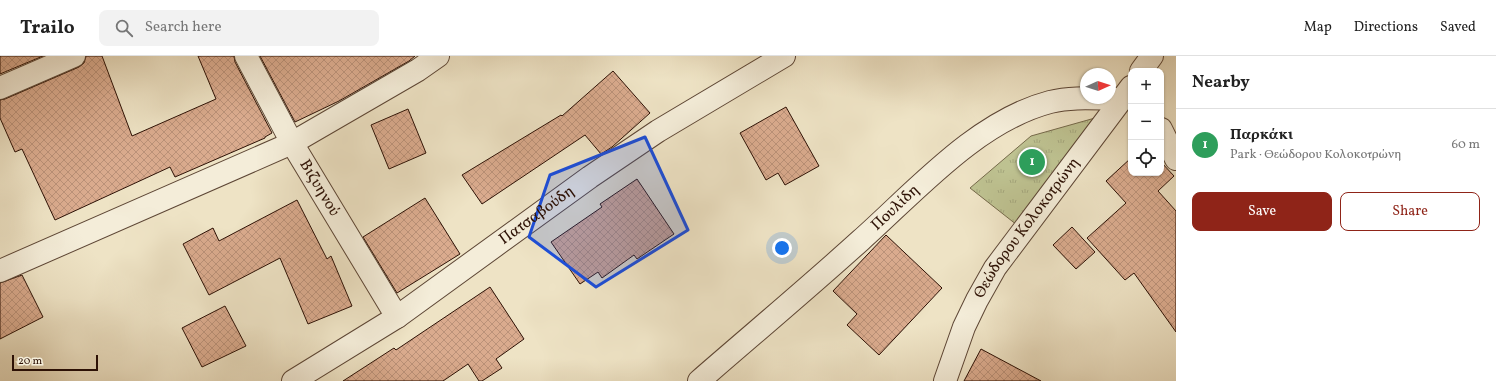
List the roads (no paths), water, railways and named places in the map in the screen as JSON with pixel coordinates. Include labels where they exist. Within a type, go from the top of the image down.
[{"type":"street","points":[[0,88],[74,56]]},
{"type":"street","name":"Βιζυηνού","points":[[246,56],[292,143],[397,317]]},
{"type":"street","points":[[0,271],[292,143],[418,70],[438,56]]},
{"type":"street","name":"Πατσαβούδη","points":[[293,381],[397,317],[590,177],[658,130],[784,56]]},
{"type":"street","points":[[1144,68],[1152,56]]},
{"type":"street","name":"Πουλίδη","points":[[699,381],[862,239],[936,170],[994,126],[1050,102],[1072,98],[1127,93]]},
{"type":"street","name":"Θεώδορου Κολοκοτρώνη","points":[[945,381],[964,327],[977,300],[996,268],[1127,93]]},
{"type":"street","points":[[1164,135],[1176,159]]},
{"type":"place","name":"Παρκάκι","points":[[1032,162]]}]
